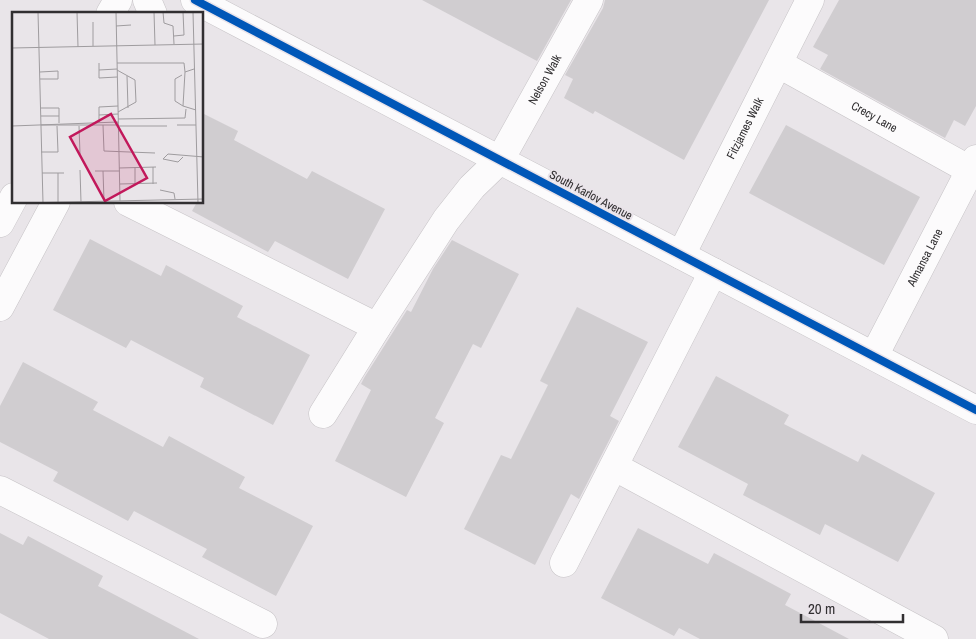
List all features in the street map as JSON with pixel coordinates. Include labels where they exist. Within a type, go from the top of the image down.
[{"type":"street","points":[[111,12],[118,0]]},
{"type":"street","points":[[148,0],[152,12]]},
{"type":"street","name":"South Karlov Avenue","points":[[195,0],[976,410]]},
{"type":"street","name":"Nelson Walk","points":[[323,414],[446,220],[472,187],[500,160],[589,0]]},
{"type":"street","name":"Fitzjames Walk","points":[[681,255],[810,0]]},
{"type":"street","name":"Crecy Lane","points":[[779,64],[973,164]]},
{"type":"street","name":"Almansa Lane","points":[[874,356],[973,164]]},
{"type":"street","points":[[0,185],[12,191]]},
{"type":"street","points":[[0,223],[12,201]]},
{"type":"street","points":[[0,307],[55,204]]},
{"type":"street","points":[[132,204],[377,327]]},
{"type":"street","points":[[564,563],[714,272]]},
{"type":"street","points":[[615,467],[934,639]]},
{"type":"street","points":[[0,490],[263,624]]},
{"type":"building","points":[[422,0],[571,0],[537,61]]},
{"type":"building","points":[[605,0],[769,0],[684,160],[595,111],[593,114],[564,98],[573,79],[565,75],[603,8]]},
{"type":"building","points":[[839,0],[976,0],[976,106],[965,126],[954,120],[945,138],[820,69],[828,55],[813,47]]},
{"type":"building","points":[[204,114],[238,131],[234,140],[307,179],[312,171],[385,209],[348,279],[275,241],[268,252],[192,211],[196,204],[204,204]]},
{"type":"building","points":[[786,125],[920,197],[884,265],[749,193]]},
{"type":"building","points":[[90,239],[161,276],[166,265],[243,306],[237,317],[310,355],[273,425],[200,387],[204,378],[131,340],[126,348],[53,310]]},
{"type":"building","points":[[452,240],[519,274],[481,348],[473,344],[435,418],[444,423],[406,497],[335,461],[371,390],[361,384],[364,378],[407,310],[411,312],[433,269]]},
{"type":"building","points":[[577,307],[648,342],[610,416],[619,421],[579,499],[571,494],[535,565],[464,529],[501,455],[511,459],[548,385],[540,381]]},
{"type":"building","points":[[23,362],[98,402],[93,410],[163,447],[169,436],[245,477],[239,488],[313,526],[276,596],[202,557],[207,549],[134,511],[128,521],[53,481],[58,472],[0,442],[0,406]]},
{"type":"building","points":[[716,376],[789,415],[784,424],[858,462],[862,454],[935,493],[898,562],[825,524],[820,535],[743,495],[748,484],[678,447]]},
{"type":"building","points":[[638,528],[708,564],[714,553],[791,594],[785,605],[849,639],[700,639],[679,628],[674,636],[601,598]]},
{"type":"building","points":[[0,533],[23,545],[28,536],[103,576],[98,586],[199,639],[49,639],[0,613]]},
{"type":"cycle path","points":[[195,0],[976,410]]}]
